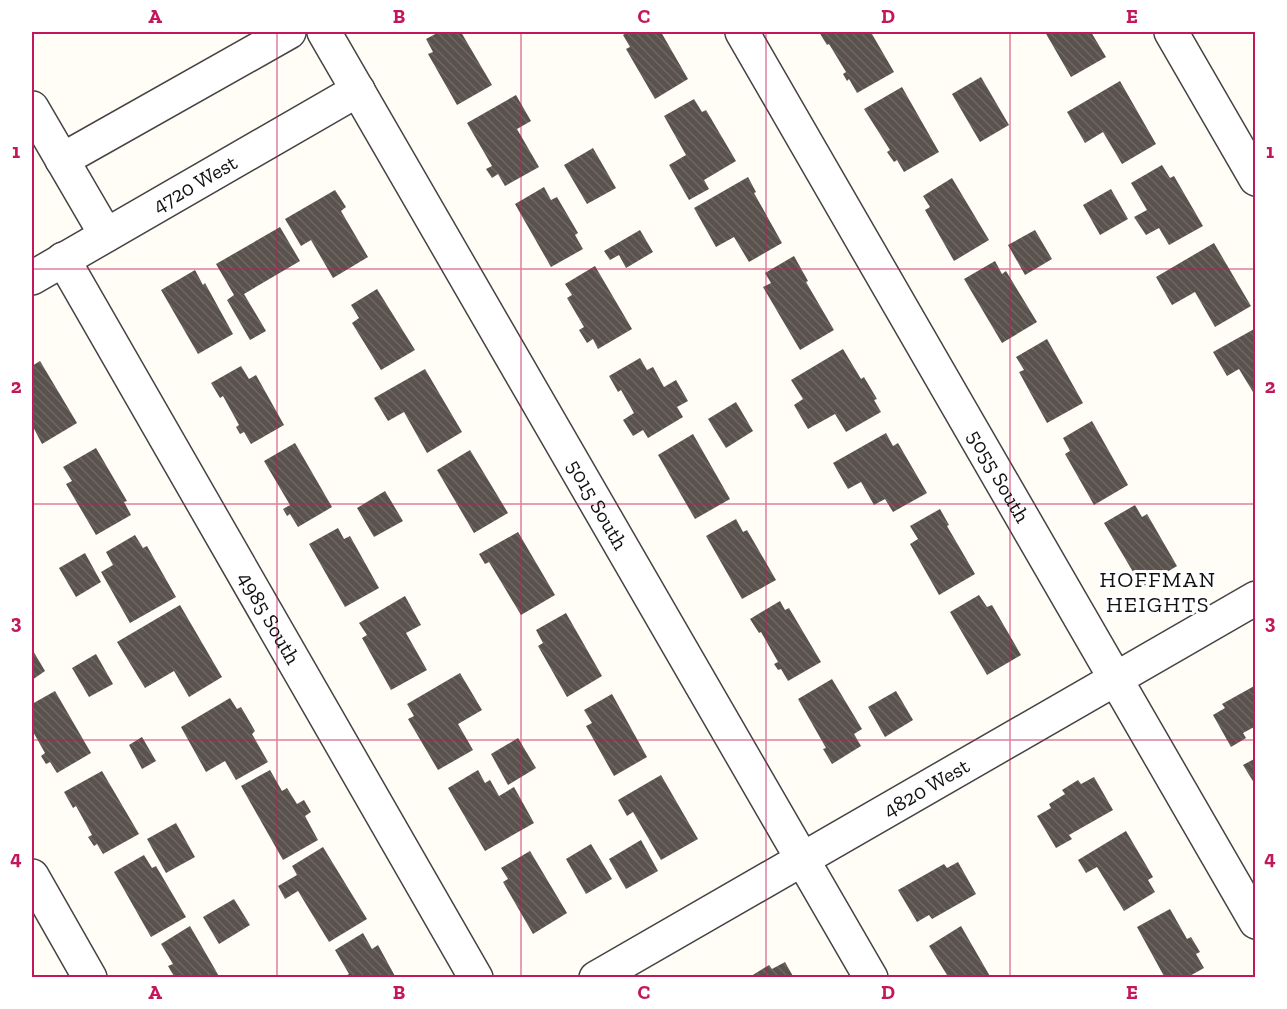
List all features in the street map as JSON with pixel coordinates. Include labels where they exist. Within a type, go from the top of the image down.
[{"type":"street","points":[[62,160],[290,32]]},
{"type":"street","name":"5015 South","points":[[324,32],[871,978]]},
{"type":"street","name":"5055 South","points":[[742,32],[1256,922]]},
{"type":"street","points":[[1171,32],[1256,179]]},
{"type":"street","name":"4720 West","points":[[32,278],[358,90]]},
{"type":"street","points":[[32,108],[106,235]]},
{"type":"street","name":"4985 South","points":[[63,260],[476,978]]},
{"type":"street","name":"4820 West","points":[[596,978],[1256,598]]},
{"type":"street","points":[[32,876],[90,978]]},
{"type":"building","points":[[439,32],[461,32],[492,85],[457,105],[428,54],[433,52],[426,39]]},
{"type":"building","points":[[628,32],[661,32],[688,79],[655,99],[626,49],[630,47],[623,35]]},
{"type":"building","points":[[819,32],[877,32],[872,34],[894,72],[857,93],[849,79],[847,81],[843,74],[846,72],[829,44],[827,45]]},
{"type":"building","points":[[1045,32],[1091,32],[1106,57],[1071,77]]},
{"type":"building","points":[[981,77],[1009,125],[980,142],[952,94]]},
{"type":"building","points":[[1120,81],[1156,144],[1122,164],[1103,132],[1085,143],[1067,112]]},
{"type":"building","points":[[902,87],[939,152],[904,172],[897,160],[894,162],[887,152],[890,150],[864,109]]},
{"type":"building","points":[[516,95],[531,121],[517,129],[539,167],[505,186],[498,174],[492,178],[486,169],[492,166],[467,123]]},
{"type":"building","points":[[694,99],[702,112],[706,110],[736,161],[704,180],[709,189],[689,200],[669,165],[686,155],[664,116]]},
{"type":"building","points":[[593,148],[616,188],[587,204],[564,165]]},
{"type":"building","points":[[1162,165],[1170,178],[1174,176],[1203,226],[1169,245],[1159,228],[1146,235],[1134,217],[1147,210],[1131,183]]},
{"type":"building","points":[[748,177],[756,192],[754,193],[782,243],[749,262],[734,237],[716,247],[694,208]]},
{"type":"building","points":[[952,178],[989,240],[954,261],[925,210],[930,207],[923,196]]},
{"type":"building","points":[[544,187],[551,200],[557,197],[578,233],[575,235],[583,249],[551,267],[515,204]]},
{"type":"building","points":[[1111,189],[1128,219],[1100,235],[1083,205]]},
{"type":"building","points":[[335,190],[346,207],[341,211],[368,257],[333,278],[311,240],[301,246],[285,219]]},
{"type":"building","points":[[280,227],[300,261],[244,294],[266,331],[250,340],[227,300],[234,295],[216,264]]},
{"type":"building","points":[[640,230],[653,252],[626,268],[619,255],[610,260],[604,251]]},
{"type":"building","points":[[1035,230],[1052,259],[1025,275],[1008,245]]},
{"type":"building","points":[[1214,243],[1251,306],[1215,327],[1195,292],[1172,305],[1156,277]]},
{"type":"building","points":[[794,256],[808,281],[806,282],[834,330],[800,350],[763,287],[771,283],[765,273]]},
{"type":"building","points":[[995,261],[1002,274],[1006,271],[1037,322],[1002,343],[964,279]]},
{"type":"building","points":[[595,266],[632,329],[598,349],[593,339],[587,343],[579,330],[584,327],[567,298],[572,295],[565,284]]},
{"type":"building","points":[[195,270],[203,285],[205,283],[233,334],[198,354],[161,290]]},
{"type":"building","points":[[377,289],[415,350],[381,370],[352,323],[359,318],[351,305]]},
{"type":"building","points":[[1256,328],[1256,397],[1239,369],[1227,376],[1213,352]]},
{"type":"building","points":[[1047,339],[1083,403],[1047,423],[1019,372],[1024,370],[1016,357]]},
{"type":"building","points":[[843,349],[861,379],[864,377],[877,399],[874,400],[881,412],[846,432],[835,414],[808,429],[794,405],[803,399],[791,380]]},
{"type":"building","points":[[640,358],[647,370],[653,367],[664,387],[676,380],[688,401],[677,407],[683,417],[648,438],[643,430],[633,436],[623,420],[634,413],[621,390],[618,392],[609,376]]},
{"type":"building","points":[[40,361],[77,423],[42,444],[32,425],[32,366]]},
{"type":"building","points":[[241,366],[249,379],[256,375],[284,425],[251,444],[244,432],[240,434],[236,427],[239,425],[223,396],[220,398],[211,383]]},
{"type":"building","points":[[425,369],[462,432],[427,453],[404,412],[388,421],[374,398]]},
{"type":"building","points":[[736,402],[753,431],[726,448],[708,419]]},
{"type":"building","points":[[1092,421],[1128,485],[1094,505],[1065,454],[1070,451],[1063,438]]},
{"type":"building","points":[[886,433],[893,446],[898,443],[927,493],[893,512],[885,499],[874,505],[861,482],[848,489],[833,463]]},
{"type":"building","points":[[693,434],[730,499],[695,519],[658,455]]},
{"type":"building","points":[[295,443],[332,507],[298,527],[290,514],[287,516],[283,509],[290,505],[264,461]]},
{"type":"building","points":[[96,448],[127,501],[124,502],[131,515],[96,535],[66,484],[72,481],[63,467]]},
{"type":"building","points":[[470,450],[508,513],[474,533],[437,470]]},
{"type":"building","points":[[385,491],[403,521],[374,537],[357,508]]},
{"type":"building","points":[[1135,505],[1142,517],[1147,514],[1177,566],[1142,587],[1104,523]]},
{"type":"building","points":[[940,509],[949,525],[947,526],[975,574],[939,595],[910,544],[918,539],[910,526]]},
{"type":"building","points":[[736,519],[743,532],[747,530],[776,580],[742,599],[706,536]]},
{"type":"building","points":[[338,528],[344,539],[350,536],[379,588],[345,607],[309,544]]},
{"type":"building","points":[[518,532],[555,595],[521,615],[489,562],[485,564],[479,554]]},
{"type":"building","points":[[135,535],[143,548],[147,546],[176,597],[130,623],[101,572],[113,565],[106,552]]},
{"type":"building","points":[[85,553],[101,582],[76,597],[59,568]]},
{"type":"building","points":[[979,595],[987,607],[992,605],[1021,655],[987,675],[950,612]]},
{"type":"building","points":[[405,596],[421,625],[406,633],[427,670],[391,690],[362,638],[367,635],[359,623]]},
{"type":"building","points":[[780,601],[785,610],[789,608],[821,662],[788,681],[781,669],[778,670],[774,664],[778,662],[761,632],[759,633],[750,619]]},
{"type":"building","points":[[180,605],[222,677],[189,697],[174,671],[145,688],[117,642]]},
{"type":"building","points":[[566,613],[602,676],[567,697],[538,646],[543,643],[536,630]]},
{"type":"building","points":[[32,649],[45,671],[32,680]]},
{"type":"building","points":[[96,654],[113,684],[89,697],[72,668]]},
{"type":"building","points":[[460,673],[482,710],[458,724],[473,750],[438,770],[408,719],[414,716],[407,704]]},
{"type":"building","points":[[832,679],[862,729],[854,734],[861,746],[832,764],[823,749],[826,748],[798,699]]},
{"type":"building","points":[[1256,685],[1256,726],[1243,733],[1246,738],[1231,747],[1213,715],[1225,708],[1222,704]]},
{"type":"building","points":[[55,691],[91,753],[57,773],[50,762],[46,764],[41,756],[45,753],[32,730],[32,704]]},
{"type":"building","points":[[896,691],[913,720],[885,737],[868,707]]},
{"type":"building","points":[[612,694],[647,757],[614,776],[586,726],[592,723],[584,710]]},
{"type":"building","points":[[230,698],[237,709],[241,707],[255,731],[252,734],[268,762],[236,780],[225,761],[206,772],[181,727]]},
{"type":"building","points":[[142,737],[156,761],[142,769],[129,745]]},
{"type":"building","points":[[518,738],[536,768],[508,785],[491,754]]},
{"type":"building","points":[[1256,758],[1256,786],[1243,765]]},
{"type":"building","points":[[270,770],[282,791],[287,788],[297,804],[304,800],[311,812],[305,816],[318,840],[283,860],[241,786]]},
{"type":"building","points":[[478,770],[485,783],[490,780],[499,796],[514,787],[534,823],[485,851],[448,788]]},
{"type":"building","points":[[102,771],[139,834],[103,854],[97,844],[94,846],[88,837],[92,835],[76,806],[73,808],[64,792]]},
{"type":"building","points":[[661,775],[698,839],[661,860],[633,812],[627,816],[618,800]]},
{"type":"building","points":[[1094,777],[1113,810],[1069,835],[1072,839],[1056,848],[1037,816],[1051,808],[1049,804],[1065,794],[1062,790],[1078,780],[1081,784]]},
{"type":"building","points":[[176,823],[195,857],[166,873],[147,839]]},
{"type":"building","points":[[1126,831],[1153,877],[1148,880],[1155,892],[1124,911],[1097,867],[1086,873],[1078,860]]},
{"type":"building","points":[[641,840],[658,871],[626,889],[609,859]]},
{"type":"building","points":[[591,844],[612,879],[586,894],[566,859]]},
{"type":"building","points":[[323,847],[367,919],[329,942],[298,891],[285,899],[278,886],[297,875],[292,866]]},
{"type":"building","points":[[530,851],[567,913],[533,934],[503,882],[508,879],[501,868]]},
{"type":"building","points":[[144,855],[152,868],[156,866],[186,917],[151,937],[114,872]]},
{"type":"building","points":[[958,862],[976,894],[932,919],[929,915],[917,922],[898,890],[944,864],[947,868]]},
{"type":"building","points":[[234,899],[250,925],[219,944],[203,917]]},
{"type":"building","points":[[1170,909],[1187,939],[1191,937],[1200,952],[1196,954],[1204,968],[1186,978],[1165,978],[1137,927]]},
{"type":"building","points":[[190,926],[220,978],[175,978],[168,966],[173,964],[161,944]]},
{"type":"building","points":[[961,926],[991,978],[942,978],[947,975],[929,946]]},
{"type":"building","points":[[363,933],[372,949],[378,945],[396,978],[342,978],[349,974],[335,950]]},
{"type":"building","points":[[785,962],[794,978],[748,978],[769,965],[772,969]]},
{"type":"district","name":"HOFFMAN HEIGHTS","points":[[1158,592]]}]
